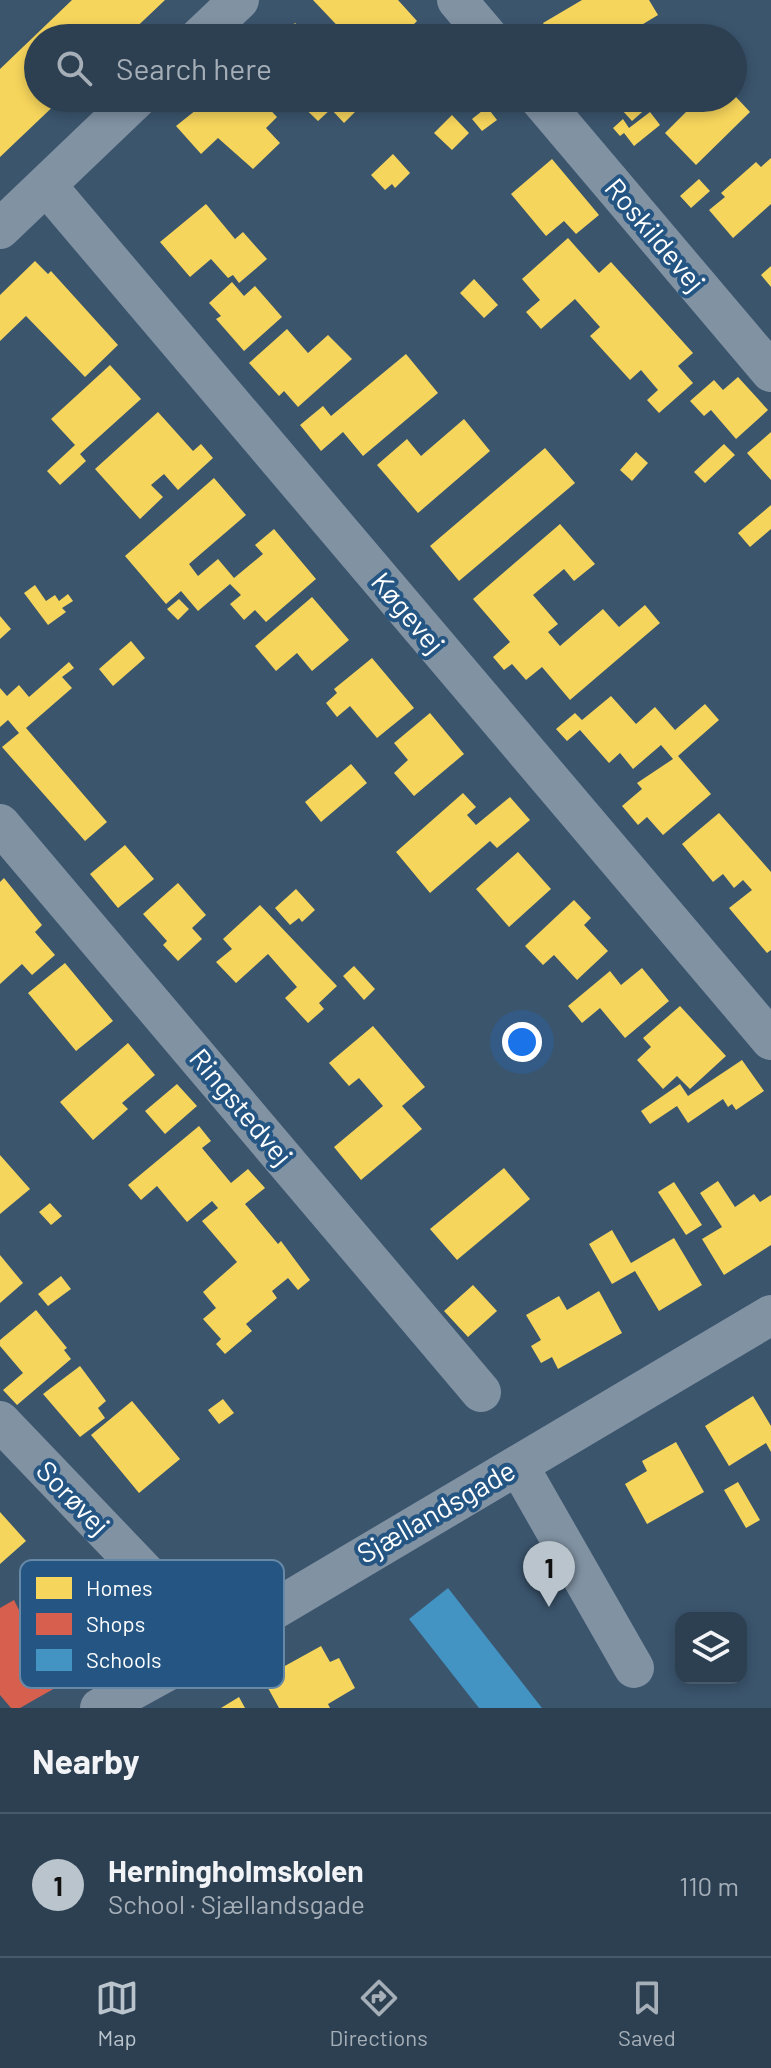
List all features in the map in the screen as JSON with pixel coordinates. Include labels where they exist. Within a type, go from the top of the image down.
[{"type":"street","points":[[214,24],[239,0]]},
{"type":"street","points":[[457,0],[477,24]]},
{"type":"street","points":[[0,229],[122,112]]},
{"type":"street","name":"Roskildevej","points":[[551,112],[771,372]]},
{"type":"street","name":"Køgevej","points":[[46,185],[771,1040]]},
{"type":"street","name":"Ringstedvej","points":[[0,824],[481,1392]]},
{"type":"street","name":"Sjællandsgade","points":[[284,1604],[771,1315]]},
{"type":"street","name":"Sorøvej","points":[[0,1421],[133,1560]]},
{"type":"street","points":[[518,1465],[634,1668]]},
{"type":"street","name":"Sjællandsgade","points":[[100,1708],[136,1688]]},
{"type":"building: Homes","points":[[72,0],[165,0],[140,24],[47,24]]},
{"type":"building: Homes","points":[[313,0],[398,0],[417,21],[414,24],[336,24]]},
{"type":"building: Homes","points":[[582,0],[649,0],[658,15],[643,24],[543,23]]},
{"type":"building: Homes","points":[[24,46],[24,112],[47,112],[0,157],[0,69]]},
{"type":"building: Homes","points":[[747,109],[750,112],[696,165],[665,133],[686,112],[747,112]]},
{"type":"building: Homes","points":[[194,112],[272,112],[277,117],[266,128],[280,143],[253,169],[218,138],[201,154],[176,126]]},
{"type":"building: Homes","points":[[309,112],[328,112],[318,121]]},
{"type":"building: Homes","points":[[334,112],[355,112],[344,123]]},
{"type":"building: Homes","points":[[481,112],[491,112],[497,120],[482,131],[472,119]]},
{"type":"building: Homes","points":[[624,112],[642,112],[632,121]]},
{"type":"building: Homes","points":[[650,112],[660,125],[634,146],[624,133],[620,136],[613,128],[623,119],[629,128]]},
{"type":"building: Homes","points":[[452,115],[469,133],[452,150],[434,133]]},
{"type":"building: Homes","points":[[393,154],[410,173],[395,188],[392,184],[385,190],[371,175]]},
{"type":"building: Homes","points":[[771,158],[771,204],[733,238],[709,210],[725,197],[721,193],[756,162],[761,167]]},
{"type":"building: Homes","points":[[552,159],[599,215],[576,234],[564,221],[546,236],[511,194]]},
{"type":"building: Homes","points":[[699,179],[710,191],[691,208],[680,196]]},
{"type":"building: Homes","points":[[206,204],[235,239],[243,232],[267,259],[239,283],[233,275],[228,278],[211,259],[190,277],[160,242]]},
{"type":"building: Homes","points":[[568,238],[599,273],[611,262],[693,353],[678,366],[693,383],[659,413],[647,400],[658,390],[641,370],[630,380],[590,336],[600,327],[575,299],[541,329],[526,312],[540,300],[522,279]]},
{"type":"building: Homes","points":[[35,261],[48,274],[51,271],[118,345],[85,377],[26,316],[0,341],[0,295]]},
{"type":"building: Homes","points":[[771,266],[771,287],[761,275]]},
{"type":"building: Homes","points":[[474,279],[498,305],[484,318],[460,293]]},
{"type":"building: Homes","points":[[232,282],[244,296],[255,286],[282,317],[244,351],[216,319],[221,316],[209,303]]},
{"type":"building: Homes","points":[[287,329],[308,353],[328,335],[352,359],[298,407],[284,391],[279,396],[249,363]]},
{"type":"building: Homes","points":[[406,354],[438,393],[363,456],[343,432],[321,451],[300,425],[323,406],[331,416]]},
{"type":"building: Homes","points":[[110,365],[141,399],[80,454],[86,461],[60,485],[47,471],[75,445],[51,419]]},
{"type":"building: Homes","points":[[738,377],[768,410],[736,439],[711,410],[704,416],[690,401],[714,380],[723,390]]},
{"type":"building: Homes","points":[[158,412],[193,451],[201,444],[213,458],[178,490],[164,474],[151,485],[163,497],[140,519],[95,469]]},
{"type":"building: Homes","points":[[464,419],[490,451],[418,513],[377,465],[407,439],[421,456]]},
{"type":"building: Homes","points":[[771,432],[771,480],[747,453]]},
{"type":"building: Homes","points":[[724,444],[735,455],[705,483],[694,472]]},
{"type":"building: Homes","points":[[545,448],[575,483],[459,581],[430,546]]},
{"type":"building: Homes","points":[[636,452],[648,463],[632,481],[620,470]]},
{"type":"building: Homes","points":[[214,478],[246,515],[189,564],[198,576],[218,559],[234,578],[263,554],[255,545],[274,529],[316,579],[266,622],[255,610],[244,620],[230,604],[241,595],[230,584],[198,611],[181,591],[166,604],[125,556]]},
{"type":"building: Homes","points":[[771,505],[771,529],[750,547],[738,533]]},
{"type":"building: Homes","points":[[560,524],[595,564],[574,581],[564,569],[533,595],[558,624],[548,632],[560,646],[603,609],[619,627],[645,605],[660,623],[570,700],[542,667],[526,680],[512,664],[504,670],[493,657],[510,642],[473,599]]},
{"type":"building: Homes","points":[[35,585],[46,601],[55,595],[59,601],[68,594],[73,601],[62,608],[66,612],[48,625],[24,593]]},
{"type":"building: Homes","points":[[312,597],[349,640],[312,671],[297,653],[276,671],[255,646]]},
{"type":"building: Homes","points":[[179,599],[189,609],[178,620],[167,609]]},
{"type":"building: Homes","points":[[0,616],[11,629],[0,639]]},
{"type":"building: Homes","points":[[131,641],[145,658],[113,686],[99,669]]},
{"type":"building: Homes","points":[[372,658],[414,708],[377,738],[350,706],[337,717],[326,703],[337,693],[334,689]]},
{"type":"building: Homes","points":[[69,662],[74,668],[62,677],[72,688],[26,728],[107,822],[85,841],[2,747],[19,733],[8,720],[0,727],[0,688],[7,696],[19,685],[29,697]]},
{"type":"building: Homes","points":[[611,696],[636,724],[655,707],[675,730],[705,704],[719,720],[678,756],[711,794],[663,835],[647,817],[638,825],[622,806],[642,789],[637,783],[673,759],[661,745],[633,769],[620,753],[609,763],[580,730],[567,741],[556,729],[575,713],[582,720]]},
{"type":"building: Homes","points":[[430,713],[464,754],[414,796],[394,773],[408,760],[394,743]]},
{"type":"building: Homes","points":[[351,764],[367,783],[321,822],[305,802]]},
{"type":"building: Homes","points":[[463,793],[476,807],[467,815],[476,825],[510,797],[530,820],[497,848],[490,841],[430,893],[396,852]]},
{"type":"building: Homes","points":[[719,813],[771,872],[771,950],[767,953],[729,908],[752,890],[743,880],[734,888],[723,874],[713,882],[682,844]]},
{"type":"building: Homes","points":[[125,845],[154,879],[118,908],[90,874]]},
{"type":"building: Homes","points":[[518,852],[551,889],[509,927],[476,889]]},
{"type":"building: Homes","points":[[4,878],[42,925],[35,932],[55,955],[32,975],[22,964],[0,984],[0,882]]},
{"type":"building: Homes","points":[[178,883],[206,915],[192,928],[202,939],[178,961],[163,945],[167,941],[143,914]]},
{"type":"building: Homes","points":[[296,889],[315,910],[302,922],[299,918],[290,925],[275,908]]},
{"type":"building: Homes","points":[[574,900],[591,918],[584,925],[608,951],[577,980],[554,955],[543,965],[525,946]]},
{"type":"building: Homes","points":[[260,905],[337,986],[319,1003],[324,1009],[308,1023],[285,998],[297,987],[268,954],[236,983],[216,962],[232,949],[223,939]]},
{"type":"building: Homes","points":[[65,963],[113,1021],[76,1051],[28,993]]},
{"type":"building: Homes","points":[[354,966],[375,989],[364,1000],[343,976]]},
{"type":"building: Homes","points":[[642,968],[669,1001],[625,1038],[600,1008],[582,1023],[568,1006],[610,971],[621,985]]},
{"type":"building: Homes","points":[[680,1006],[726,1056],[690,1089],[677,1076],[663,1089],[637,1060],[651,1047],[643,1038]]},
{"type":"building: Homes","points":[[373,1026],[425,1087],[402,1106],[422,1129],[361,1180],[334,1147],[383,1106],[359,1078],[349,1086],[329,1063]]},
{"type":"building: Homes","points":[[128,1043],[155,1075],[122,1103],[128,1109],[93,1140],[60,1102]]},
{"type":"building: Homes","points":[[742,1060],[764,1091],[736,1110],[732,1104],[728,1107],[723,1099],[688,1123],[677,1106],[650,1124],[641,1111],[680,1084],[688,1096]]},
{"type":"building: Homes","points":[[177,1084],[197,1106],[165,1134],[145,1111]]},
{"type":"building: Homes","points":[[199,1126],[211,1141],[202,1148],[231,1183],[248,1169],[265,1188],[245,1204],[278,1244],[281,1241],[310,1280],[298,1290],[288,1278],[272,1291],[277,1298],[246,1324],[252,1331],[225,1354],[216,1344],[221,1339],[203,1319],[216,1308],[203,1292],[237,1262],[202,1221],[218,1208],[212,1201],[187,1222],[157,1186],[141,1200],[128,1185]]},
{"type":"building: Homes","points":[[0,1155],[30,1189],[0,1214]]},
{"type":"building: Homes","points":[[504,1168],[530,1199],[457,1260],[430,1229]]},
{"type":"building: Homes","points":[[718,1181],[735,1207],[754,1194],[760,1202],[771,1195],[771,1245],[724,1275],[702,1239],[722,1227],[700,1193]]},
{"type":"building: Homes","points":[[674,1182],[702,1225],[686,1235],[658,1192]]},
{"type":"building: Homes","points":[[50,1203],[62,1216],[51,1225],[39,1212]]},
{"type":"building: Homes","points":[[612,1230],[631,1263],[674,1238],[702,1285],[659,1311],[635,1271],[612,1284],[589,1244]]},
{"type":"building: Homes","points":[[0,1255],[23,1283],[0,1303]]},
{"type":"building: Homes","points":[[61,1276],[71,1289],[48,1306],[38,1294]]},
{"type":"building: Homes","points":[[473,1285],[497,1311],[468,1337],[444,1311]]},
{"type":"building: Homes","points":[[599,1291],[622,1333],[558,1369],[552,1357],[541,1363],[531,1346],[541,1340],[526,1315],[559,1296],[567,1310]]},
{"type":"building: Homes","points":[[36,1310],[67,1348],[64,1350],[71,1359],[17,1405],[3,1390],[23,1373],[0,1346],[0,1340]]},
{"type":"building: Homes","points":[[80,1366],[106,1401],[98,1408],[105,1418],[80,1437],[43,1394]]},
{"type":"building: Homes","points":[[753,1396],[771,1426],[771,1452],[766,1443],[729,1466],[705,1426]]},
{"type":"building: Homes","points":[[223,1399],[234,1413],[219,1424],[208,1410]]},
{"type":"building: Homes","points":[[132,1401],[180,1459],[139,1493],[91,1435]]},
{"type":"building: Homes","points":[[676,1442],[704,1492],[647,1524],[625,1484],[647,1471],[642,1461]]},
{"type":"building: Homes","points":[[738,1482],[760,1520],[746,1528],[724,1490]]},
{"type":"building: Homes","points":[[0,1512],[26,1541],[0,1564]]},
{"type":"building: Homes","points":[[321,1646],[330,1662],[339,1658],[355,1688],[328,1704],[330,1708],[279,1708],[268,1688],[284,1688],[284,1666]]},
{"type":"building: Homes","points":[[239,1697],[245,1708],[221,1708]]},
{"type":"building: Shops","points":[[14,1600],[19,1610],[20,1688],[55,1688],[20,1708],[11,1708],[0,1695],[0,1608]]},
{"type":"building: Schools","points":[[448,1588],[542,1708],[479,1708],[409,1619]]},
{"type":"place","name":"Herningholmskolen","points":[[549,1607]]}]
